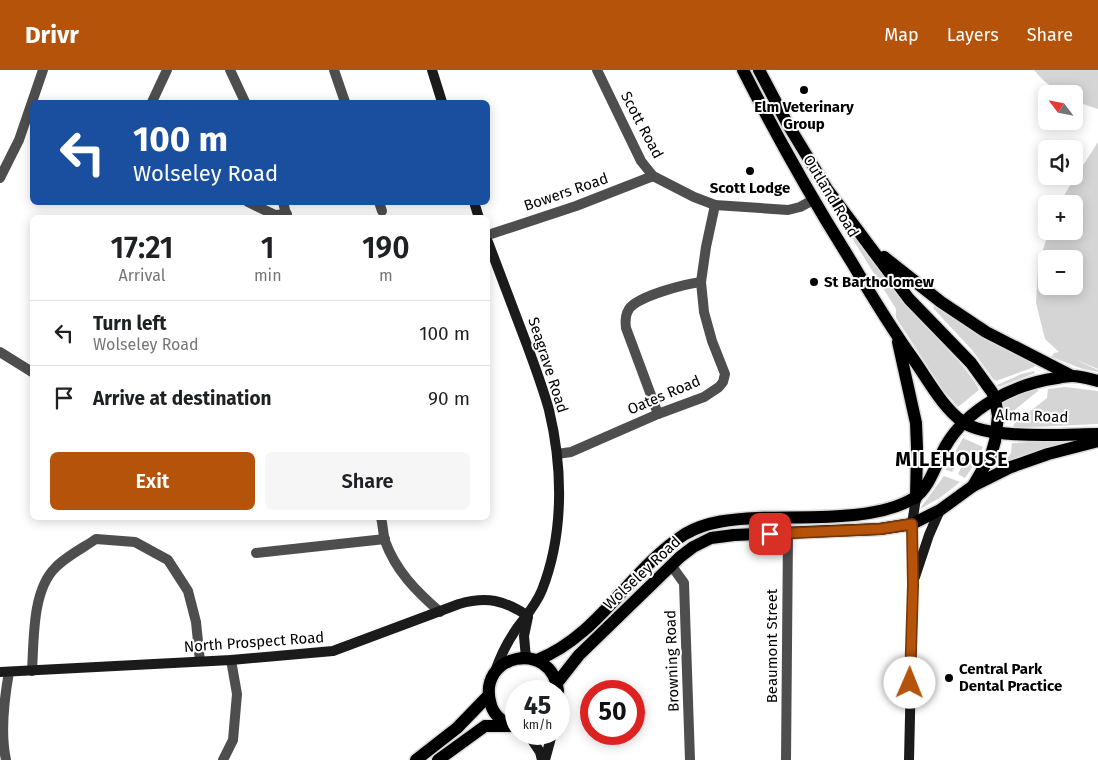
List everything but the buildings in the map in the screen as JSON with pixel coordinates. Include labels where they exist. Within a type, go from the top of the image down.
[{"type":"main road","name":"Outland Road","points":[[743,70],[813,200],[896,335],[942,400],[964,423]]},
{"type":"main road","name":"Outland Road","points":[[759,70],[787,123],[827,189],[909,299],[971,362],[995,399],[998,416],[997,432],[991,455],[973,486]]},
{"type":"main road","name":"Outland Road","points":[[872,248],[941,302],[986,332],[1072,376]]},
{"type":"main road","name":"Outland Road","points":[[896,335],[916,424],[916,498]]},
{"type":"main road","name":"Alma Road","points":[[1098,381],[1072,376],[1044,380],[1020,387],[995,399],[978,410],[964,423],[980,429],[997,432],[1098,434]]},
{"type":"main road","points":[[916,498],[928,483],[946,446],[964,423]]},
{"type":"main road","name":"Alma Road","points":[[973,486],[1011,467],[1048,454],[1098,441]]},
{"type":"main road","name":"Wolseley Road","points":[[562,680],[579,655],[671,565],[693,547],[711,538],[734,535],[880,529],[912,524],[940,510],[973,486]]},
{"type":"main road","name":"Wolseley Road","points":[[495,672],[503,664],[514,659],[532,659],[552,654],[569,644],[616,599],[649,563],[686,534],[712,523],[737,518],[862,515],[891,508],[916,498]]},
{"type":"main road","points":[[532,659],[549,669],[554,680]]},
{"type":"main road","points":[[495,672],[489,683],[488,696],[492,708],[500,719],[505,722]]},
{"type":"main road","points":[[416,760],[457,728],[488,696]]},
{"type":"main road","points":[[438,760],[485,726],[505,726]]},
{"type":"street","points":[[32,100],[42,70]]},
{"type":"street","points":[[153,100],[167,70]]},
{"type":"street","points":[[230,70],[244,100]]},
{"type":"street","points":[[334,70],[344,100]]},
{"type":"street","points":[[432,70],[441,100]]},
{"type":"street","name":"Scott Road","points":[[597,70],[640,161],[653,176],[694,197],[715,205],[788,210],[800,207],[813,200]]},
{"type":"street","points":[[0,178],[19,140],[30,107]]},
{"type":"street","name":"Bowers Road","points":[[490,234],[576,206],[653,176]]},
{"type":"street","points":[[254,205],[273,215]]},
{"type":"street","name":"Oates Road","points":[[557,454],[571,452],[704,396],[724,382],[725,374],[712,341],[704,312],[701,282],[715,205]]},
{"type":"street","name":"Seagrave Road","points":[[490,247],[538,374],[549,410],[557,454],[560,496],[551,559],[542,592],[528,616]]},
{"type":"street","points":[[658,414],[626,328],[626,315],[636,302],[685,284],[701,282]]},
{"type":"street","points":[[0,352],[30,371]]},
{"type":"street","name":"Outland Road","points":[[913,585],[912,524],[916,498]]},
{"type":"street","points":[[909,760],[913,585],[929,535],[940,510]]},
{"type":"street","points":[[382,520],[384,540],[402,574],[416,591],[440,612]]},
{"type":"street","name":"Beaumont Street","points":[[786,760],[788,533]]},
{"type":"street","points":[[32,671],[35,614],[42,589],[54,568],[96,539],[135,542],[168,560],[188,591],[196,622],[200,662]]},
{"type":"street","points":[[256,553],[384,540]]},
{"type":"street","name":"Browning Road","points":[[671,565],[684,583],[690,760]]},
{"type":"street","name":"North Prospect Road","points":[[4,672],[200,662],[333,651],[474,600],[485,599],[502,602],[515,607],[528,616]]},
{"type":"street","points":[[528,616],[524,636],[532,659]]},
{"type":"street","points":[[495,672],[500,657],[517,628],[528,616]]},
{"type":"street","points":[[223,760],[233,740],[238,694],[231,660]]},
{"type":"street","points":[[4,672],[1,731],[6,760]]},
{"type":"street","points":[[535,745],[544,760]]},
{"type":"street","points":[[544,760],[549,745]]},
{"type":"shaded area","points":[[1034,70],[1098,70],[1098,109],[1083,104],[1083,85],[1050,85]]},
{"type":"shaded area","points":[[1098,142],[1098,369],[1074,359],[1098,370],[1098,372],[1083,369],[1051,357],[1054,353],[1059,352],[1045,339],[1036,303],[1038,268],[1038,295],[1083,295],[1083,250],[1043,250],[1046,240],[1083,240],[1083,195],[1065,195],[1070,185],[1083,185],[1083,165]]},
{"type":"shaded area","points":[[852,238],[855,238],[895,290],[957,359],[976,384],[979,390],[958,407],[943,390],[896,318],[896,309]]},
{"type":"shaded area","points":[[935,306],[982,337],[1036,364],[1034,367],[996,381],[972,350],[933,308]]},
{"type":"shaded area","points":[[1034,371],[1035,373],[999,387],[997,385],[1021,374]]},
{"type":"shaded area","points":[[1037,387],[1038,391],[1007,416],[1004,425],[1002,401]]},
{"type":"shaded area","points":[[1065,387],[1098,391],[1098,424],[1013,428],[1014,424],[1047,398],[1048,389]]},
{"type":"shaded area","points":[[963,438],[983,447],[965,478],[958,474],[961,468],[957,464],[952,472],[946,470]]},
{"type":"shaded area","points":[[1069,440],[1069,442],[1008,461],[1007,459],[1011,453],[1012,443]]},
{"type":"shaded area","points":[[944,476],[960,482],[941,497],[922,508],[921,507]]},
{"type":"place","name":"Elm Veterinary Group","points":[[804,90]]},
{"type":"place","name":"Scott Lodge","points":[[750,171]]},
{"type":"place","name":"St Bartholomew","points":[[814,282]]},
{"type":"place","name":"Central Park Dental Practice","points":[[949,678]]},
{"type":"district","name":"MILEHOUSE","points":[[952,459]]},
{"type":"route","points":[[770,534],[880,529],[912,524],[913,585],[910,683]]}]
